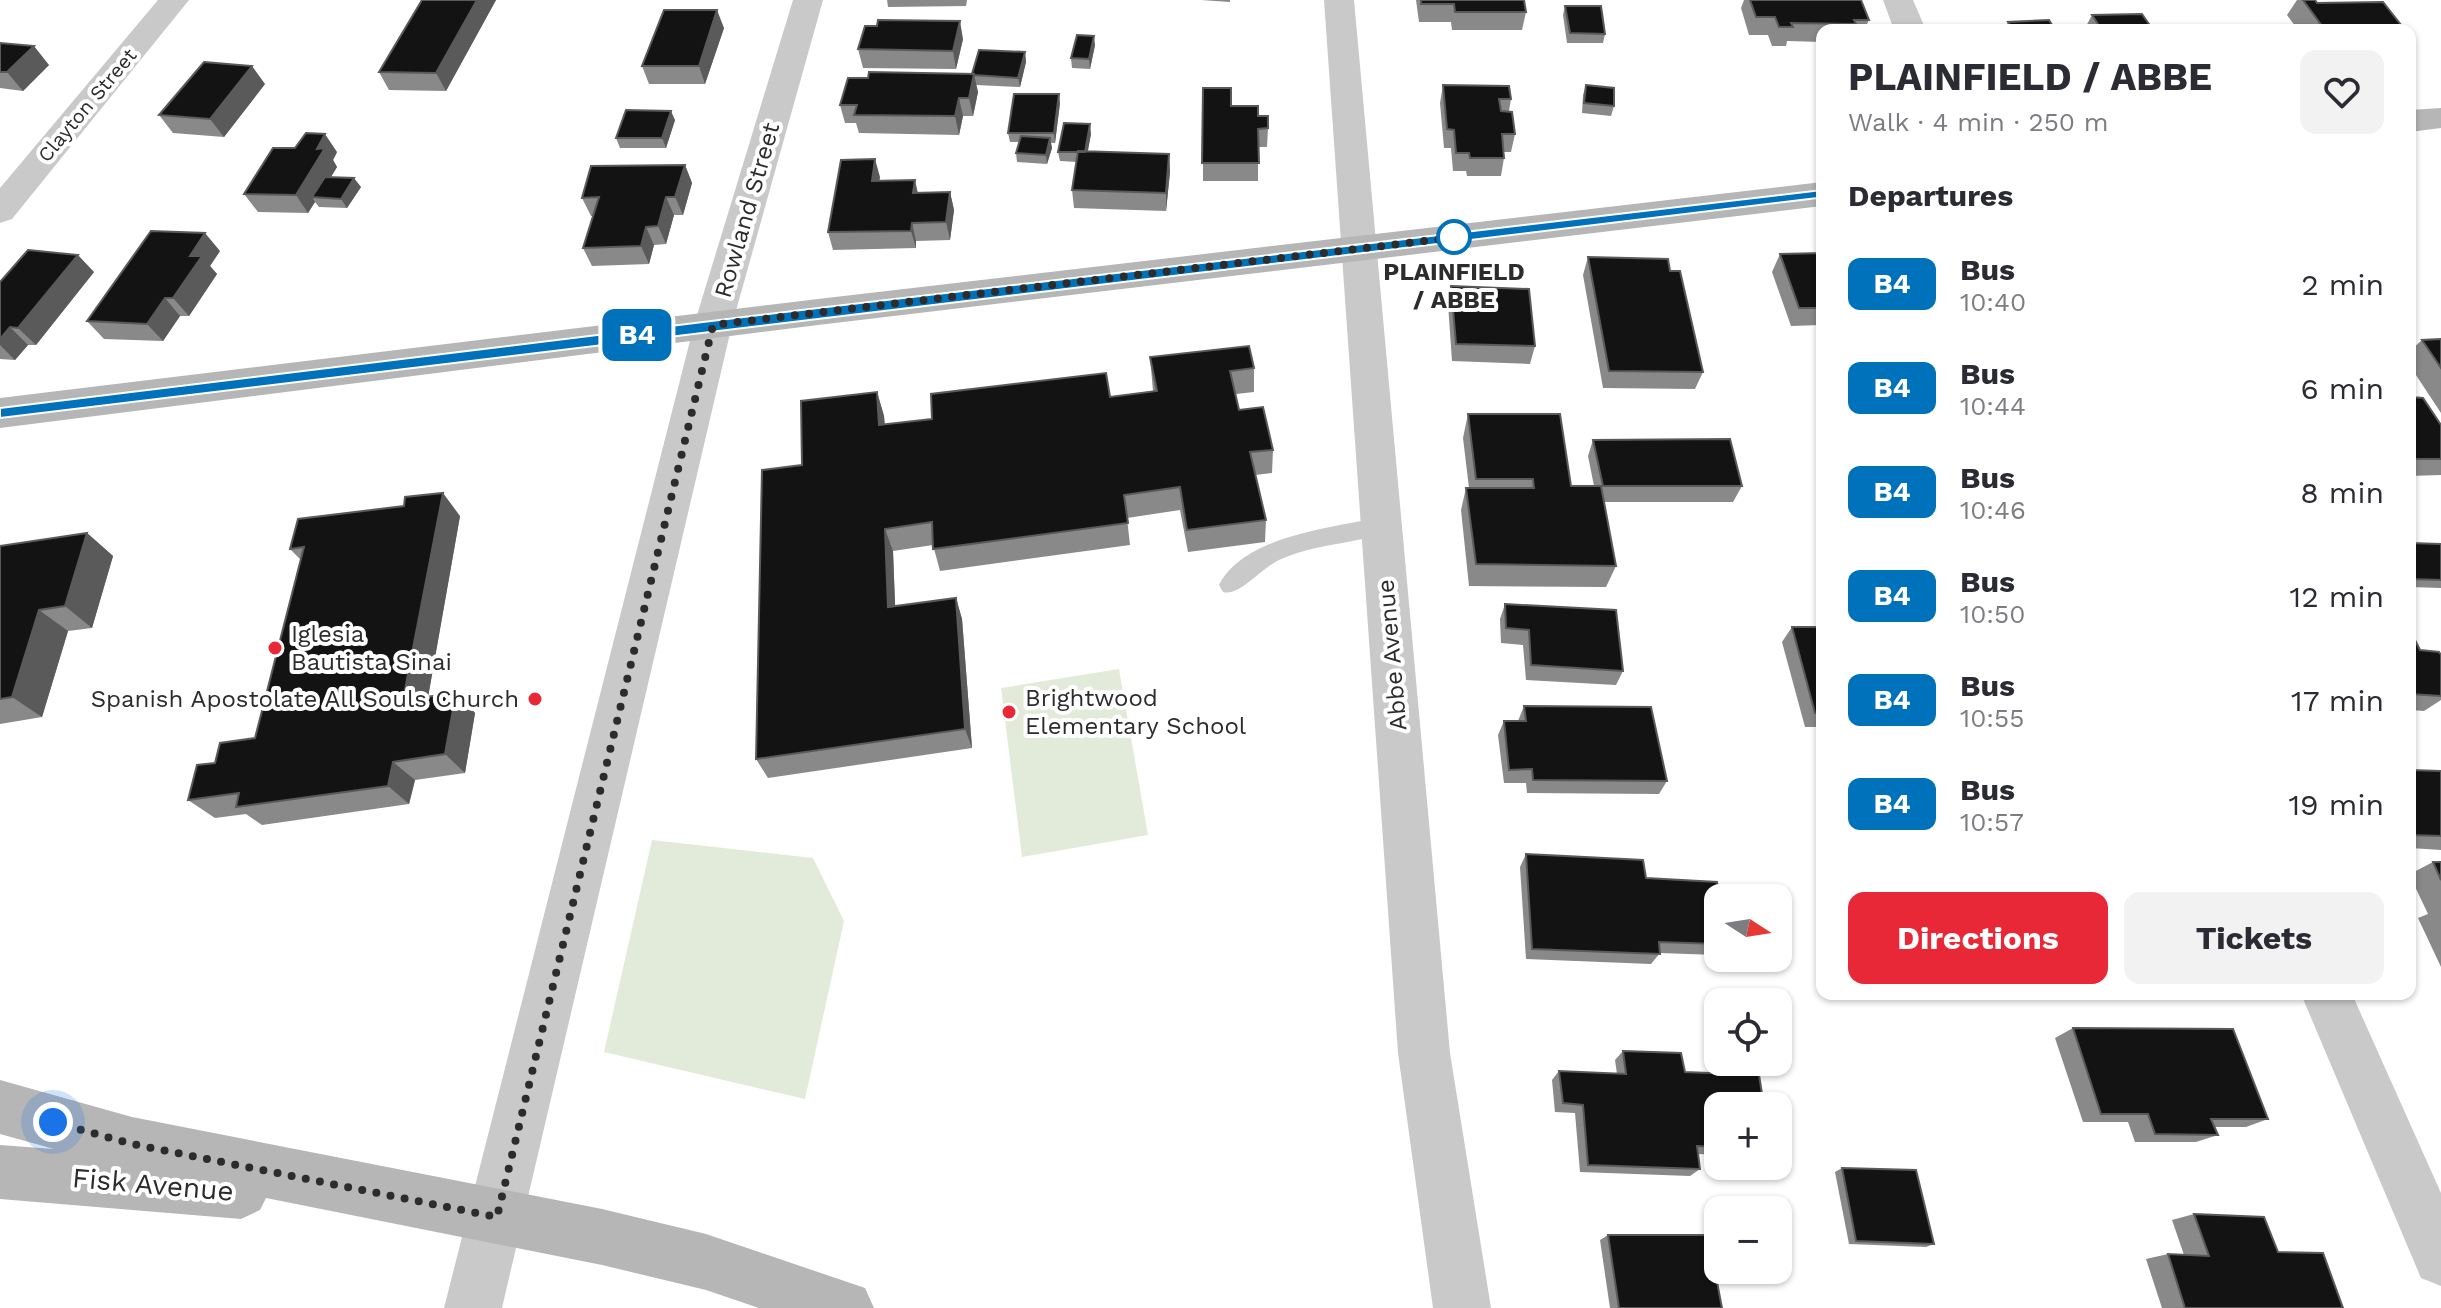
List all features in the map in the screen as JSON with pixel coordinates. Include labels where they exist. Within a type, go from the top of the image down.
[{"type":"street","name":"Clayton Street","points":[[0,211],[174,0]]},
{"type":"street","name":"Rowland Street","points":[[473,1308],[713,325],[808,0]]},
{"type":"street","name":"Abbe Avenue","points":[[1339,0],[1424,1053],[1462,1308]]},
{"type":"street","points":[[1898,0],[1908,24]]},
{"type":"street","points":[[2416,120],[2441,118]]},
{"type":"street","points":[[0,413],[1816,195]]},
{"type":"street","points":[[2329,1000],[2441,1258]]},
{"type":"street","name":"Fisk Avenue","points":[[0,1107],[132,1144],[602,1237],[706,1262],[845,1308]]},
{"type":"street","name":"Fisk Avenue","points":[[0,1172],[154,1182],[497,1217]]},
{"type":"lane","points":[[1231,585],[1240,570],[1267,554],[1381,526]]},
{"type":"green space","points":[[1119,669],[1148,835],[1022,857],[1001,688]]},
{"type":"green space","points":[[652,840],[813,858],[844,921],[805,1099],[604,1052]]},
{"type":"building","points":[[422,0],[477,0],[436,73],[379,72]]},
{"type":"building","points":[[1421,0],[1524,0],[1526,12],[1455,12],[1454,4],[1421,4]]},
{"type":"building","points":[[1750,0],[1861,0],[1869,20],[1854,20],[1856,24],[1791,23],[1793,27],[1779,27],[1775,17],[1756,17]]},
{"type":"building","points":[[2303,0],[2315,0],[2317,3],[2383,2],[2400,24],[2321,24]]},
{"type":"building","points":[[1565,6],[1601,6],[1605,34],[1570,33]]},
{"type":"building","points":[[664,10],[717,10],[699,66],[642,66]]},
{"type":"building","points":[[2142,14],[2149,24],[2098,24],[2092,15]]},
{"type":"building","points":[[878,20],[960,21],[953,51],[858,49],[865,26],[877,26]]},
{"type":"building","points":[[2049,20],[2052,24],[2009,24]]},
{"type":"building","points":[[1077,35],[1094,36],[1089,59],[1071,58]]},
{"type":"building","points":[[0,43],[34,46],[7,72],[0,72]]},
{"type":"building","points":[[979,50],[1025,52],[1018,78],[972,74]]},
{"type":"building","points":[[204,62],[252,66],[210,119],[159,115]]},
{"type":"building","points":[[869,72],[974,74],[969,98],[959,98],[955,116],[854,115],[857,105],[840,105],[848,78],[868,78]]},
{"type":"building","points":[[1443,85],[1509,86],[1511,99],[1499,99],[1501,111],[1512,112],[1515,134],[1502,134],[1504,158],[1470,158],[1469,153],[1456,153],[1454,130],[1447,129]]},
{"type":"building","points":[[1586,85],[1614,88],[1614,106],[1584,103]]},
{"type":"building","points":[[1203,88],[1231,88],[1231,106],[1258,106],[1258,116],[1268,116],[1268,128],[1258,129],[1259,163],[1202,163]]},
{"type":"building","points":[[1014,94],[1059,94],[1054,133],[1008,133]]},
{"type":"building","points":[[626,110],[671,111],[662,138],[616,138]]},
{"type":"building","points":[[1064,123],[1090,124],[1085,152],[1058,152]]},
{"type":"building","points":[[306,133],[325,134],[317,149],[325,148],[296,195],[244,194],[273,148],[295,148]]},
{"type":"building","points":[[1021,136],[1050,138],[1046,155],[1016,153]]},
{"type":"building","points":[[1078,151],[1169,154],[1166,193],[1072,190]]},
{"type":"building","points":[[875,159],[872,181],[915,180],[913,193],[950,192],[946,222],[912,223],[911,231],[828,232],[841,160]]},
{"type":"building","points":[[685,165],[675,197],[666,197],[658,226],[646,227],[641,246],[583,248],[599,197],[582,198],[591,166]]},
{"type":"building","points":[[325,177],[354,178],[341,199],[312,197]]},
{"type":"building","points":[[151,231],[205,233],[190,256],[202,256],[173,298],[165,298],[147,324],[87,321]]},
{"type":"building","points":[[28,250],[78,255],[18,328],[10,327],[0,339],[0,282]]},
{"type":"building","points":[[1816,253],[1816,308],[1799,308],[1780,254]]},
{"type":"building","points":[[1588,257],[1668,259],[1670,271],[1680,271],[1703,372],[1609,371]]},
{"type":"building","points":[[1451,286],[1529,289],[1535,346],[1456,344]]},
{"type":"building","points":[[2441,339],[2441,368],[2422,340]]},
{"type":"building","points":[[1249,346],[1254,368],[1230,371],[1239,410],[1263,407],[1273,450],[1250,452],[1266,520],[1187,530],[1180,487],[1124,495],[1128,523],[933,549],[932,522],[885,529],[888,607],[956,598],[965,729],[756,759],[762,470],[802,465],[801,401],[877,392],[879,425],[932,419],[931,394],[1106,373],[1110,397],[1157,391],[1150,357]]},
{"type":"building","points":[[2416,397],[2423,398],[2441,425],[2441,459],[2416,459]]},
{"type":"building","points":[[1468,414],[1560,414],[1571,486],[1601,486],[1616,566],[1476,564],[1466,488],[1534,488],[1533,479],[1476,479]]},
{"type":"building","points":[[1730,439],[1742,486],[1603,486],[1593,440]]},
{"type":"building","points":[[443,493],[403,700],[456,693],[445,754],[393,762],[388,786],[236,807],[239,793],[188,800],[197,765],[215,763],[220,743],[255,738],[304,547],[290,549],[298,519],[404,506],[405,497]]},
{"type":"building","points":[[87,533],[65,606],[39,610],[12,697],[0,699],[0,546]]},
{"type":"building","points":[[2416,543],[2441,544],[2441,580],[2416,579]]},
{"type":"building","points":[[1505,604],[1616,610],[1623,671],[1531,665],[1529,630],[1506,628]]},
{"type":"building","points":[[1792,627],[1816,627],[1815,713]]},
{"type":"building","points":[[2416,642],[2420,650],[2439,652],[2441,655],[2441,696],[2416,694]]},
{"type":"building","points":[[1524,706],[1651,707],[1667,781],[1533,780],[1532,769],[1509,770],[1504,721],[1526,721]]},
{"type":"building","points":[[2416,770],[2441,771],[2441,836],[2416,835]]},
{"type":"building","points":[[1526,854],[1643,860],[1646,878],[1717,882],[1704,884],[1704,944],[1659,942],[1660,954],[1532,949]]},
{"type":"building","points":[[2433,862],[2441,862],[2441,880]]},
{"type":"building","points":[[2073,1028],[2233,1029],[2268,1119],[2211,1119],[2218,1135],[2155,1134],[2148,1114],[2101,1114]]},
{"type":"building","points":[[1623,1051],[1681,1053],[1685,1072],[1704,1073],[1704,1076],[1759,1076],[1762,1092],[1704,1092],[1704,1146],[1697,1146],[1700,1169],[1588,1165],[1583,1105],[1563,1103],[1559,1071],[1626,1074]]},
{"type":"building","points":[[1842,1168],[1916,1170],[1934,1244],[1856,1241]]},
{"type":"building","points":[[2194,1214],[2264,1217],[2278,1252],[2323,1253],[2343,1308],[2185,1308],[2168,1254],[2209,1256]]},
{"type":"building","points":[[1608,1235],[1704,1235],[1704,1284],[1717,1284],[1722,1308],[1619,1308]]},
{"type":"bus line","name":"B4","points":[[0,413],[818,312],[1816,195]]},
{"type":"place","name":"PLAINFIELD / ABBE","points":[[1454,237]]},
{"type":"place","name":"Iglesia Bautista Sinai","points":[[275,648]]},
{"type":"place","name":"Spanish Apostolate All Souls Church","points":[[535,699]]},
{"type":"place","name":"Brightwood Elementary School","points":[[1009,712]]},
{"type":"route","points":[[53,1122],[132,1144],[497,1217],[713,325],[1467,236],[1454,237]]}]
